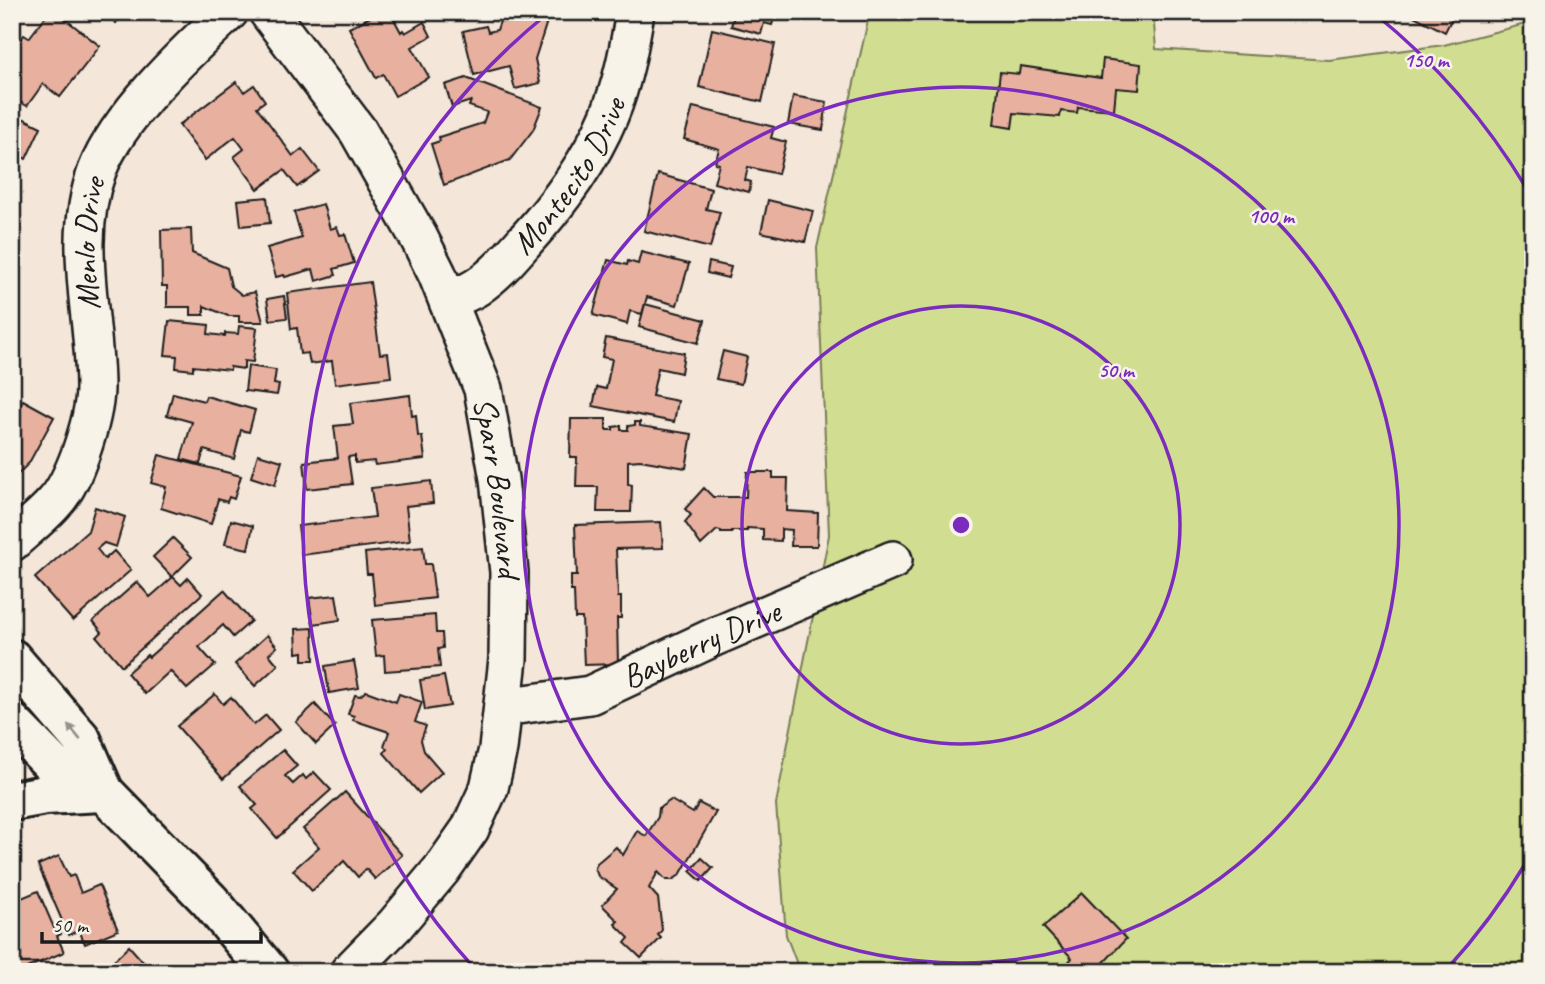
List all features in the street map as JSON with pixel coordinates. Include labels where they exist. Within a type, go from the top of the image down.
[{"type":"main road","points":[[12,659],[81,739],[104,792]]},
{"type":"main road","points":[[12,723],[56,768],[104,792],[210,901],[269,972]]},
{"type":"main road","points":[[12,801],[45,795],[104,792]]},
{"type":"street","name":"Menlo Drive","points":[[12,542],[56,501],[73,472],[85,442],[95,390],[84,261],[87,217],[97,173],[109,146],[129,116],[195,44],[229,12]]},
{"type":"street","name":"Sparr Boulevard","points":[[268,12],[358,131],[419,237],[448,301],[483,389],[499,479],[509,572],[508,659],[503,707],[494,769],[480,810],[442,869],[395,925],[349,972]]},
{"type":"street","name":"Montecito Drive","points":[[448,301],[476,287],[500,269],[543,222],[586,162],[610,115],[625,68],[635,12]]},
{"type":"street","name":"Bayberry Drive","points":[[503,707],[590,695],[893,560]]},
{"type":"green space","points":[[877,12],[1153,12],[1156,49],[1329,60],[1444,45],[1533,22],[1533,972],[800,972],[786,935],[776,804],[829,535],[817,248],[869,16]]},
{"type":"building","points":[[49,12],[56,12],[100,46],[60,97],[43,84],[27,106],[20,102],[17,106],[12,102],[12,71],[15,67],[12,65],[12,51],[24,35],[29,38]]},
{"type":"building","points":[[103,12],[124,12],[116,23]]},
{"type":"building","points":[[390,12],[401,32],[403,30],[405,33],[424,22],[431,36],[412,47],[429,77],[395,96],[383,74],[376,78],[349,28],[374,15]]},
{"type":"building","points":[[503,12],[550,12],[535,59],[540,83],[515,89],[509,66],[474,75],[463,31],[486,26],[488,32],[497,30]]},
{"type":"building","points":[[735,12],[776,12],[772,25],[764,23],[761,34],[731,26]]},
{"type":"building","points":[[1406,12],[1455,12],[1445,32]]},
{"type":"building","points":[[712,29],[775,44],[762,102],[699,87]]},
{"type":"building","points":[[1103,59],[1141,64],[1139,90],[1116,88],[1114,110],[1078,107],[1077,113],[1061,111],[1060,117],[1014,113],[1012,128],[994,125],[1000,72],[1019,74],[1020,66],[1101,78]]},
{"type":"building","points":[[466,78],[542,107],[533,130],[510,160],[444,185],[431,144],[440,141],[439,137],[483,123],[487,112],[469,106],[471,101],[452,107],[445,85]]},
{"type":"building","points":[[236,82],[244,92],[254,85],[265,101],[257,107],[293,156],[302,149],[319,171],[297,187],[284,170],[258,189],[234,157],[244,149],[235,137],[205,160],[179,125]]},
{"type":"building","points":[[793,96],[827,102],[823,130],[788,124]]},
{"type":"building","points":[[693,107],[774,127],[771,138],[786,142],[778,174],[748,167],[745,180],[751,182],[749,192],[714,183],[719,164],[715,163],[719,149],[684,139]]},
{"type":"building","points":[[12,113],[41,127],[26,159],[12,152]]},
{"type":"building","points":[[658,174],[711,189],[706,209],[720,212],[710,248],[644,231]]},
{"type":"building","points":[[267,197],[270,223],[241,226],[238,200]]},
{"type":"building","points":[[12,200],[15,200],[16,238],[12,238]]},
{"type":"building","points":[[768,200],[813,211],[805,242],[761,232]]},
{"type":"building","points":[[323,204],[330,229],[337,227],[340,235],[345,234],[354,263],[334,269],[336,275],[316,281],[313,269],[276,277],[267,248],[302,238],[294,212]]},
{"type":"building","points":[[191,229],[192,253],[227,268],[231,286],[242,295],[255,292],[263,322],[239,322],[239,316],[228,316],[204,306],[204,315],[191,315],[191,307],[167,307],[167,286],[162,286],[161,230]]},
{"type":"building","points":[[641,252],[689,264],[677,305],[647,297],[642,314],[630,311],[627,324],[593,315],[608,260],[627,265],[628,261],[638,264]]},
{"type":"building","points":[[709,262],[731,267],[728,278],[707,273]]},
{"type":"building","points":[[370,282],[380,354],[388,353],[391,377],[335,384],[332,361],[310,364],[308,353],[300,354],[297,328],[291,329],[287,293]]},
{"type":"building","points":[[284,296],[287,318],[270,320],[267,299]]},
{"type":"building","points":[[645,304],[705,320],[698,343],[639,327]]},
{"type":"building","points":[[169,321],[209,325],[208,334],[225,336],[225,333],[238,334],[239,326],[257,328],[253,362],[244,361],[244,369],[193,366],[193,370],[176,368],[177,356],[165,355]]},
{"type":"building","points":[[606,338],[684,353],[681,373],[658,368],[652,396],[678,401],[674,422],[593,406],[597,387],[606,389],[612,359],[602,357]]},
{"type":"building","points":[[723,351],[747,357],[741,384],[716,379]]},
{"type":"building","points":[[248,366],[276,370],[274,384],[279,385],[277,395],[245,391]]},
{"type":"building","points":[[173,393],[204,401],[206,396],[255,410],[249,432],[241,430],[234,459],[204,450],[200,464],[181,459],[192,422],[167,415]]},
{"type":"building","points":[[410,395],[412,416],[416,415],[418,436],[422,436],[425,459],[375,465],[374,461],[355,463],[355,456],[348,457],[352,484],[307,489],[304,462],[338,458],[334,426],[353,424],[350,403]]},
{"type":"building","points":[[23,400],[54,417],[29,463],[12,480],[12,420]]},
{"type":"building","points":[[571,419],[606,419],[606,430],[621,426],[621,430],[628,430],[628,426],[640,422],[640,426],[692,434],[686,468],[640,460],[628,461],[628,484],[632,485],[631,512],[597,512],[598,487],[576,487],[577,457],[570,457]]},
{"type":"building","points":[[258,454],[282,461],[275,485],[251,477]]},
{"type":"building","points":[[159,455],[241,476],[234,499],[229,497],[227,502],[218,499],[211,524],[161,508],[166,487],[151,483]]},
{"type":"building","points":[[747,472],[773,472],[773,478],[788,478],[787,511],[818,513],[817,546],[791,546],[792,530],[781,529],[781,541],[763,540],[763,529],[747,528],[747,531],[732,533],[721,533],[717,530],[701,545],[685,522],[691,515],[685,509],[704,488],[713,497],[746,497]]},
{"type":"building","points":[[431,481],[433,503],[406,506],[410,541],[302,555],[298,526],[375,517],[371,488]]},
{"type":"building","points":[[95,507],[125,517],[116,547],[104,543],[97,549],[105,559],[114,551],[131,570],[73,621],[35,578],[88,531]]},
{"type":"building","points":[[231,520],[253,526],[248,549],[225,544]]},
{"type":"building","points":[[661,522],[663,548],[616,549],[618,597],[621,597],[621,618],[617,618],[618,664],[584,665],[582,618],[575,618],[574,591],[571,591],[571,576],[577,576],[575,525]]},
{"type":"building","points":[[173,538],[192,557],[172,577],[153,557]]},
{"type":"building","points":[[423,547],[425,564],[431,564],[435,598],[375,605],[372,574],[367,574],[365,553]]},
{"type":"building","points":[[173,577],[181,585],[188,578],[202,594],[122,666],[97,637],[102,632],[93,621],[137,582],[150,597]]},
{"type":"building","points":[[224,590],[251,621],[233,637],[223,625],[199,647],[215,665],[187,689],[170,671],[145,694],[127,673],[147,655],[149,657]]},
{"type":"building","points":[[336,595],[340,620],[313,624],[309,598]]},
{"type":"building","points":[[435,615],[436,633],[442,633],[443,648],[438,649],[440,667],[385,671],[384,655],[376,656],[372,620]]},
{"type":"building","points":[[313,628],[314,660],[303,660],[303,652],[297,653],[296,629]]},
{"type":"building","points":[[267,635],[277,647],[269,654],[278,665],[255,686],[235,664]]},
{"type":"building","points":[[354,661],[359,688],[329,693],[325,666]]},
{"type":"building","points":[[444,676],[450,706],[425,710],[420,680]]},
{"type":"building","points":[[366,691],[396,702],[399,694],[422,702],[415,722],[426,726],[421,740],[424,751],[442,772],[419,793],[384,753],[389,732],[353,720],[354,716],[348,714],[355,695],[360,696]]},
{"type":"building","points":[[215,694],[223,704],[231,697],[254,725],[266,715],[279,730],[223,779],[177,726]]},
{"type":"building","points":[[315,704],[335,726],[316,744],[296,722]]},
{"type":"building","points":[[283,750],[297,766],[285,776],[293,784],[303,775],[306,779],[314,772],[331,790],[277,838],[252,809],[257,805],[240,786]]},
{"type":"building","points":[[345,792],[402,855],[375,879],[366,869],[358,877],[344,861],[312,891],[293,870],[319,847],[303,829]]},
{"type":"building","points":[[671,800],[693,813],[699,803],[716,812],[680,875],[666,880],[658,872],[649,888],[658,898],[662,930],[658,935],[661,938],[641,958],[625,943],[629,938],[615,924],[618,921],[602,905],[617,889],[598,876],[595,868],[597,863],[616,847],[623,855],[637,831],[646,836],[658,817],[659,808]]},
{"type":"building","points":[[59,856],[69,877],[74,875],[81,893],[99,885],[118,930],[85,944],[79,930],[69,935],[65,932],[38,865]]},
{"type":"building","points":[[702,858],[713,868],[701,881],[690,871]]},
{"type":"building","points":[[38,891],[54,928],[58,926],[61,934],[57,936],[64,952],[20,971],[12,954],[12,929],[18,927],[15,921],[20,919],[12,902]]},
{"type":"building","points":[[1082,893],[1126,939],[1095,972],[1064,972],[1062,970],[1072,958],[1043,927]]},
{"type":"building","points":[[129,946],[145,964],[137,972],[115,972],[109,965]]}]
